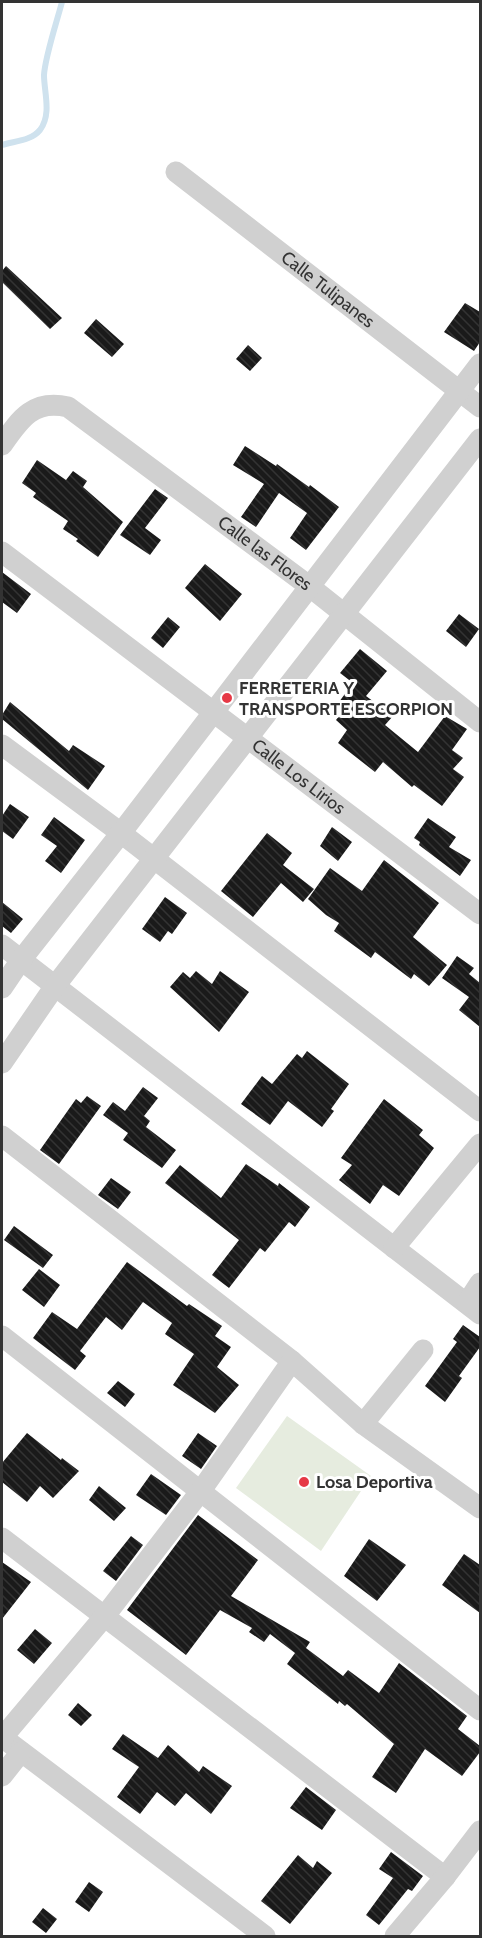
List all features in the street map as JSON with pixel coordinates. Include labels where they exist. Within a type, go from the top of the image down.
[{"type":"street","name":"Calle Tulipanes","points":[[176,172],[480,407]]},
{"type":"street","points":[[2,988],[21,960],[121,834],[480,364]]},
{"type":"street","name":"Calle las Flores","points":[[2,445],[18,423],[30,412],[42,406],[57,404],[68,407],[309,586],[480,722]]},
{"type":"street","points":[[2,1063],[55,986],[480,439]]},
{"type":"street","name":"Calle Los Lirios","points":[[2,552],[480,914]]},
{"type":"street","points":[[2,745],[480,1111]]},
{"type":"street","points":[[2,945],[474,1309],[480,1283]]},
{"type":"street","points":[[2,1136],[292,1361],[363,1424],[480,1508]]},
{"type":"street","points":[[394,1248],[480,1144]]},
{"type":"street","points":[[2,1336],[480,1710]]},
{"type":"street","points":[[363,1424],[423,1350]]},
{"type":"street","points":[[265,1936],[2,1738],[104,1617],[200,1492],[292,1361]]},
{"type":"street","points":[[2,1538],[445,1877]]},
{"type":"street","points":[[2,1776],[21,1752]]},
{"type":"street","points":[[395,1936],[480,1831]]},
{"type":"shaded area","name":"Losa Deportiva","points":[[287,1416],[371,1476],[321,1551],[236,1488]]},
{"type":"building","points":[[6,266],[62,318],[50,329],[2,282],[2,271]]},
{"type":"building","points":[[465,303],[480,312],[480,342],[474,351],[444,332]]},
{"type":"building","points":[[96,319],[124,344],[112,357],[84,333]]},
{"type":"building","points":[[248,345],[262,358],[250,371],[236,359]]},
{"type":"building","points":[[245,446],[276,466],[277,464],[309,487],[310,485],[339,507],[306,550],[290,538],[307,513],[279,493],[256,527],[241,517],[264,484],[233,465]]},
{"type":"building","points":[[37,460],[66,480],[73,471],[87,481],[83,487],[123,522],[98,557],[63,529],[68,521],[33,497],[36,493],[22,483]]},
{"type":"building","points":[[155,489],[168,498],[145,528],[161,540],[150,555],[120,535]]},
{"type":"building","points":[[205,564],[242,594],[220,621],[185,588]]},
{"type":"building","points":[[2,572],[31,594],[17,613],[2,602]]},
{"type":"building","points":[[459,614],[479,629],[466,647],[446,631]]},
{"type":"building","points":[[168,617],[180,627],[163,648],[151,638]]},
{"type":"building","points":[[360,649],[387,671],[366,696],[393,716],[385,725],[418,752],[445,716],[467,729],[452,750],[463,758],[453,769],[464,777],[442,806],[414,785],[412,787],[383,762],[375,772],[338,743],[347,730],[336,720],[343,711],[336,706],[353,683],[340,673]]},
{"type":"building","points":[[10,702],[69,751],[73,745],[105,766],[88,790],[2,719]]},
{"type":"building","points":[[10,804],[29,817],[13,839],[2,831],[2,816]]},
{"type":"building","points":[[54,817],[85,840],[61,873],[45,861],[57,846],[41,835]]},
{"type":"building","points":[[428,818],[456,837],[449,847],[471,860],[460,876],[419,845],[420,842],[414,838]]},
{"type":"building","points":[[332,827],[352,842],[338,861],[320,846]]},
{"type":"building","points":[[267,833],[292,853],[283,865],[314,889],[303,902],[281,883],[253,917],[221,891]]},
{"type":"building","points":[[384,860],[439,903],[413,937],[447,965],[429,986],[414,974],[411,979],[375,952],[371,958],[334,931],[339,923],[308,899],[330,868],[362,891]]},
{"type":"building","points":[[165,897],[187,913],[172,934],[168,931],[160,942],[142,929]]},
{"type":"building","points":[[2,902],[23,919],[11,933],[2,926]]},
{"type":"building","points":[[457,956],[474,968],[469,974],[480,983],[480,1027],[459,1010],[469,997],[442,978]]},
{"type":"building","points":[[196,971],[212,984],[220,971],[249,992],[219,1032],[170,987],[183,972],[190,978]]},
{"type":"building","points":[[307,1051],[349,1084],[331,1109],[334,1111],[322,1127],[288,1101],[270,1125],[241,1104],[262,1076],[272,1084],[297,1054],[302,1058]]},
{"type":"building","points":[[143,1087],[158,1098],[144,1116],[150,1121],[146,1127],[176,1150],[162,1168],[123,1140],[128,1133],[103,1115],[113,1102],[125,1111]]},
{"type":"building","points":[[87,1096],[101,1106],[59,1164],[40,1150],[76,1099],[81,1103]]},
{"type":"building","points":[[384,1099],[423,1130],[419,1135],[434,1148],[399,1196],[383,1185],[370,1204],[339,1180],[352,1165],[341,1158]]},
{"type":"building","points":[[246,1164],[278,1186],[279,1183],[310,1207],[295,1227],[289,1222],[265,1252],[260,1248],[229,1288],[212,1275],[239,1240],[165,1183],[180,1165],[221,1198]]},
{"type":"building","points":[[111,1178],[131,1192],[118,1209],[98,1195]]},
{"type":"building","points":[[14,1226],[53,1255],[43,1268],[4,1240]]},
{"type":"building","points":[[127,1262],[187,1306],[189,1304],[222,1326],[215,1336],[231,1347],[217,1367],[239,1385],[215,1413],[173,1385],[194,1354],[165,1334],[172,1323],[143,1302],[122,1330],[106,1317],[80,1351],[86,1356],[75,1370],[33,1338],[52,1312],[77,1329]]},
{"type":"building","points":[[39,1269],[60,1285],[44,1307],[22,1290]]},
{"type":"building","points":[[463,1325],[480,1337],[480,1347],[459,1376],[462,1378],[445,1402],[425,1386],[457,1342],[453,1339]]},
{"type":"building","points":[[118,1381],[135,1394],[125,1407],[107,1393]]},
{"type":"building","points":[[27,1433],[79,1471],[53,1498],[40,1486],[27,1502],[2,1482],[2,1463]]},
{"type":"building","points":[[198,1433],[217,1446],[201,1469],[182,1456]]},
{"type":"building","points":[[151,1474],[181,1495],[166,1515],[136,1495]]},
{"type":"building","points":[[99,1486],[126,1508],[114,1521],[89,1500]]},
{"type":"building","points":[[198,1515],[258,1560],[231,1596],[310,1642],[306,1648],[343,1676],[348,1670],[379,1693],[399,1663],[467,1716],[458,1729],[480,1746],[480,1752],[462,1776],[425,1749],[396,1793],[372,1777],[394,1744],[347,1704],[345,1706],[339,1701],[338,1704],[287,1664],[295,1653],[270,1634],[264,1642],[249,1632],[252,1628],[220,1610],[186,1655],[127,1610]]},
{"type":"building","points":[[131,1536],[143,1545],[116,1581],[103,1571]]},
{"type":"building","points":[[369,1539],[406,1565],[377,1601],[344,1576]]},
{"type":"building","points":[[464,1554],[480,1565],[480,1613],[442,1585]]},
{"type":"building","points":[[2,1562],[31,1582],[2,1619]]},
{"type":"building","points":[[35,1629],[52,1643],[34,1664],[17,1650]]},
{"type":"building","points":[[78,1703],[92,1715],[81,1726],[68,1715]]},
{"type":"building","points":[[123,1734],[158,1758],[168,1745],[199,1772],[203,1766],[232,1786],[211,1814],[186,1793],[175,1806],[157,1792],[140,1814],[117,1797],[139,1767],[112,1749]]},
{"type":"building","points":[[306,1787],[336,1810],[322,1830],[290,1808]]},
{"type":"building","points":[[391,1852],[423,1876],[412,1891],[408,1889],[379,1925],[366,1915],[393,1878],[379,1869]]},
{"type":"building","points":[[298,1855],[313,1868],[317,1861],[332,1873],[290,1924],[261,1901]]},
{"type":"building","points":[[89,1882],[103,1892],[89,1912],[75,1902]]},
{"type":"building","points":[[43,1908],[57,1919],[46,1933],[32,1922]]},
{"type":"waterway","points":[[2,145],[32,136],[44,124],[47,110],[45,67],[62,2]]},
{"type":"place","name":"FERRETERIA Y TRANSPORTE ESCORPION","points":[[227,698]]},
{"type":"place","name":"Losa Deportiva","points":[[304,1482]]}]
